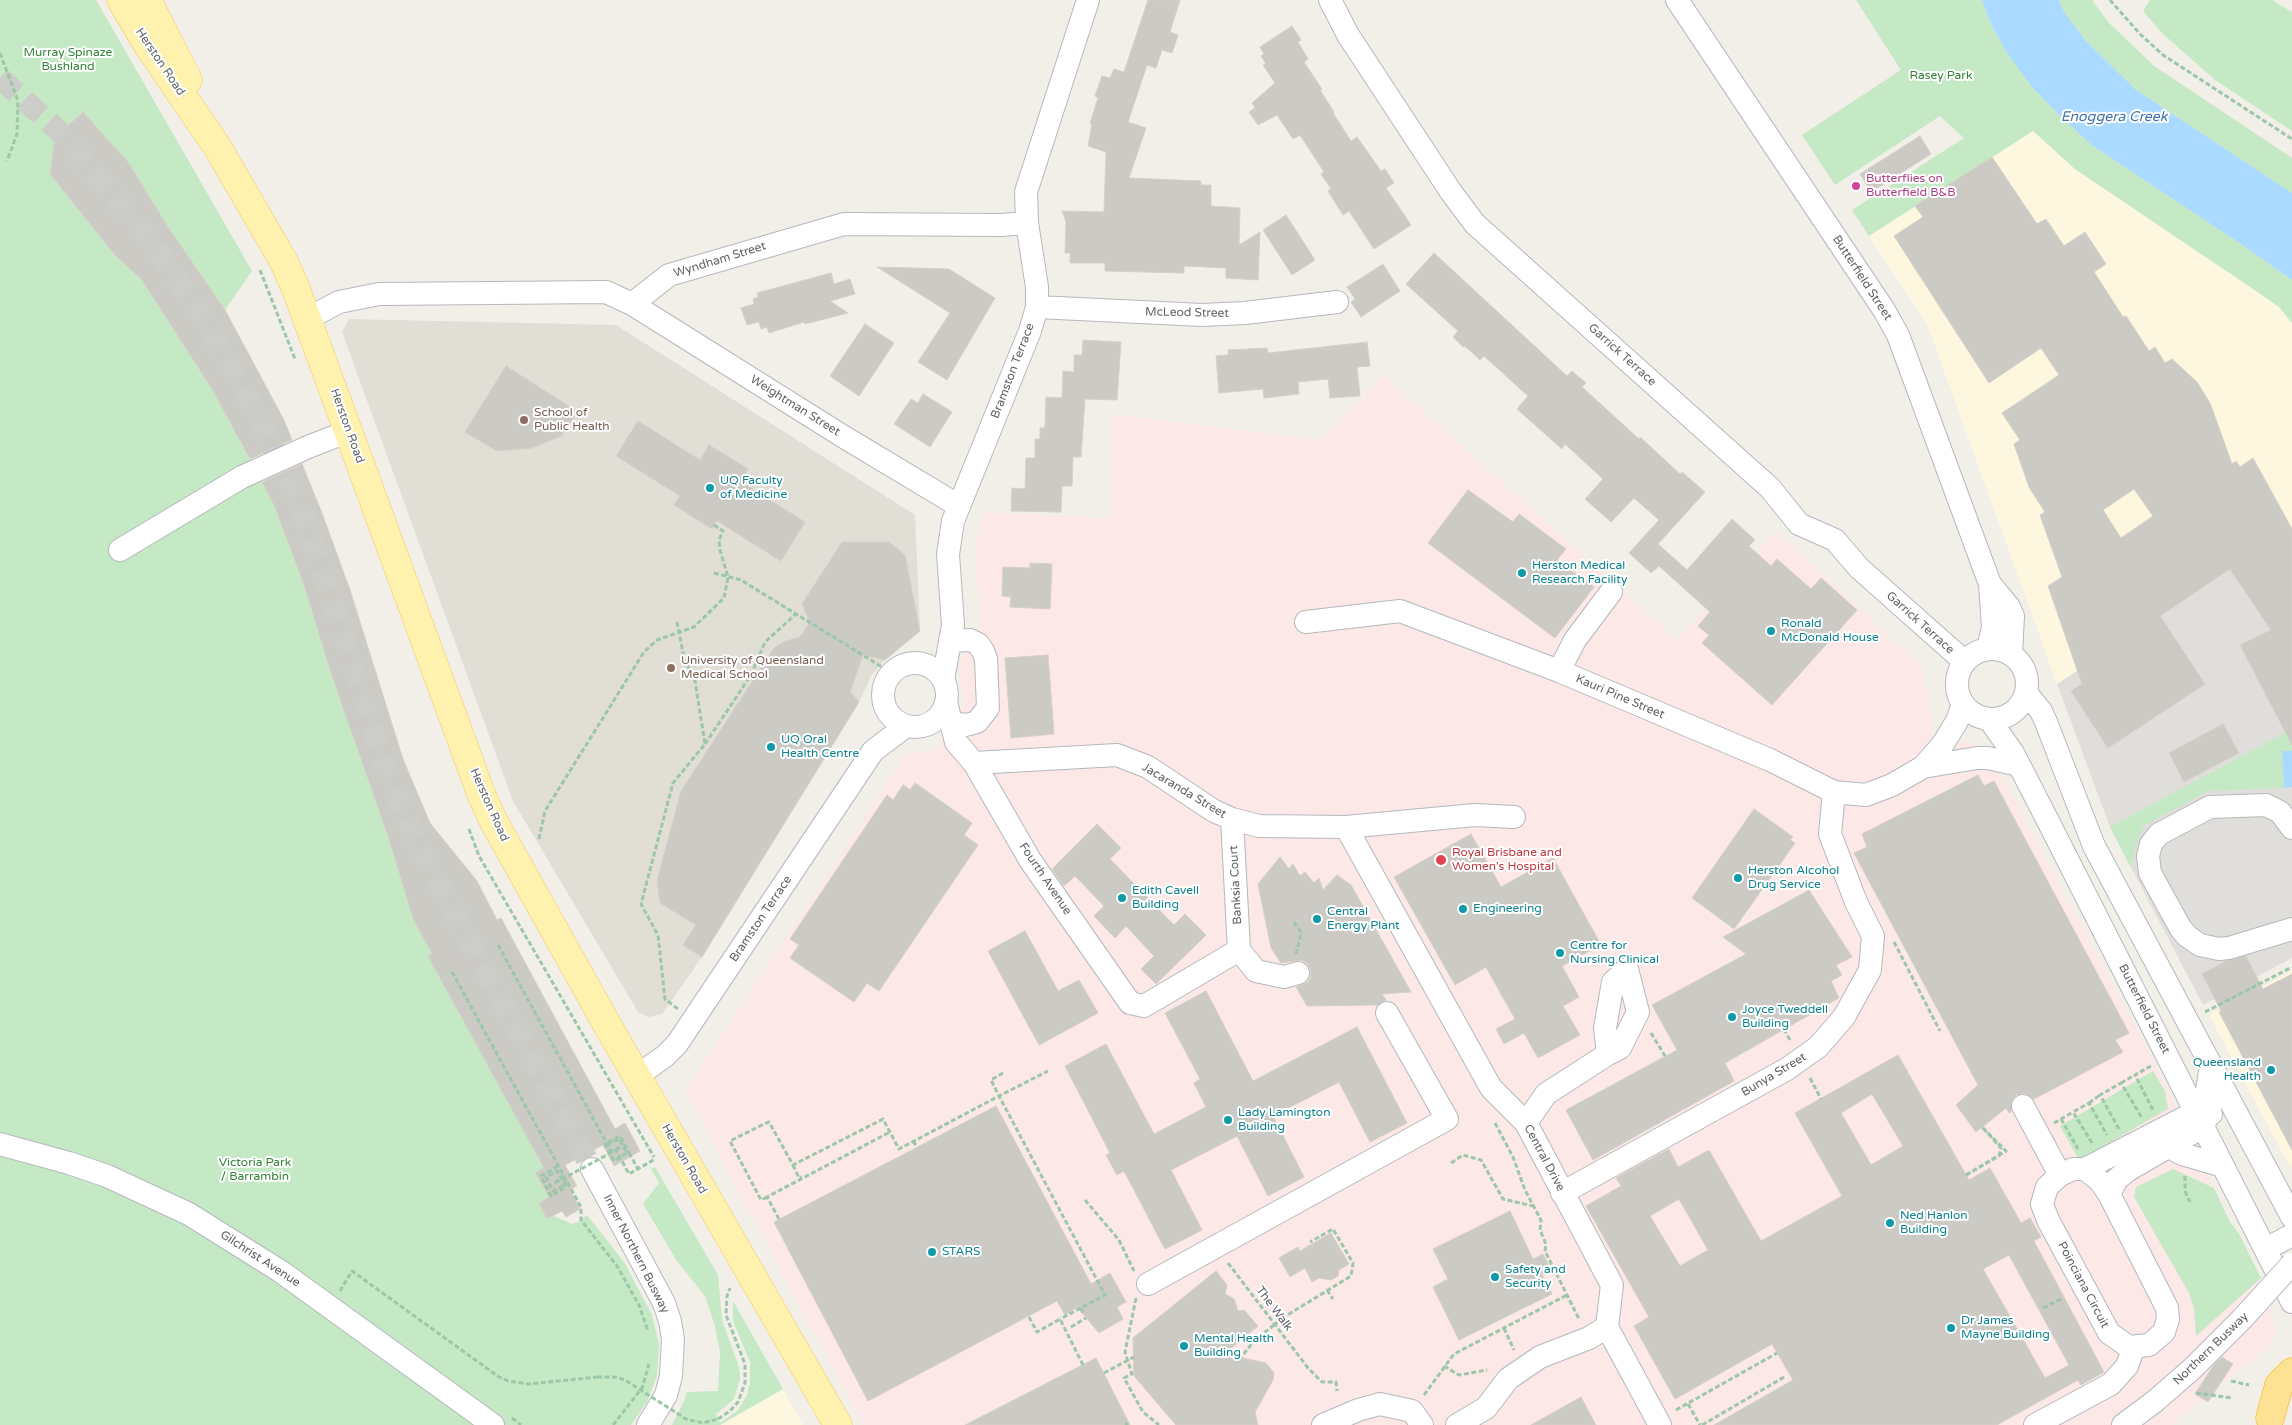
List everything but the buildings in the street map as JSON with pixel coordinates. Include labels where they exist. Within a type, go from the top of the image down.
[{"type":"highway","points":[[2273,1416],[2279,1385],[2292,1372]]},
{"type":"main road","name":"Herston Road","points":[[121,0],[147,44],[218,148],[284,262],[349,431],[482,796],[494,822],[637,1076],[838,1425]]},
{"type":"main road","name":"Herston Road","points":[[147,0],[174,49],[218,148]]},
{"type":"street","name":"Bramston Terrace","points":[[944,691],[952,633],[948,554],[953,522],[1030,331],[1037,307],[1037,287],[1027,223],[1026,192],[1088,0]]},
{"type":"street","name":"Garrick Terrace","points":[[1330,0],[1348,36],[1466,213],[1770,488],[1782,500],[1796,521],[1810,530],[1831,537],[1859,568],[1965,662]]},
{"type":"street","name":"Butterfield Street","points":[[1677,0],[1884,310],[1898,335],[1990,584],[1993,628],[1988,648]]},
{"type":"street","name":"Wyndham Street","points":[[632,304],[670,275],[844,224],[1001,225],[1027,223]]},
{"type":"street","points":[[307,319],[339,302],[378,294],[606,292],[632,304]]},
{"type":"street","name":"McLeod Street","points":[[1037,307],[1202,315],[1245,313],[1337,302]]},
{"type":"street","name":"Weightman Street","points":[[632,304],[844,437],[959,506]]},
{"type":"street","points":[[120,550],[242,477],[349,431]]},
{"type":"street","name":"Butterfield Street","points":[[1990,584],[2009,607],[2012,616],[2011,654]]},
{"type":"street","points":[[1559,671],[1575,640],[1611,592]]},
{"type":"street","name":"Kauri Pine Street","points":[[1306,622],[1400,611],[1559,671],[1770,760],[1834,792],[1866,795],[1892,785],[1923,767]]},
{"type":"street","points":[[917,663],[952,633],[978,644],[983,651],[986,659],[988,708],[978,722],[966,725],[954,732]]},
{"type":"street","points":[[1988,648],[1996,648],[2011,654],[2025,671],[2027,678],[2026,693],[2019,707],[2005,717],[1989,719],[1970,711],[1963,704],[1957,687],[1960,669],[1965,662],[1975,653],[1988,648]]},
{"type":"street","points":[[917,663],[927,666],[936,672],[944,691],[942,712],[935,720],[926,725],[911,726],[897,722],[885,706],[884,686],[888,676],[896,669],[906,664],[917,663]]},
{"type":"street","name":"Fourth Avenue","points":[[944,691],[954,732],[1030,860],[1130,1003],[1144,1006],[1239,950]]},
{"type":"street","points":[[2026,693],[2041,711],[2046,722],[2086,828],[2239,1120],[2284,1185],[2292,1217]]},
{"type":"street","points":[[1923,767],[1943,744],[1957,721],[1963,704]]},
{"type":"street","name":"Bramston Terrace","points":[[637,1076],[665,1056],[677,1044],[874,751],[885,706]]},
{"type":"street","name":"Butterfield Street","points":[[1989,719],[2010,748],[2050,823],[2184,1087],[2202,1117],[2223,1166],[2292,1302]]},
{"type":"street","name":"Bramston Terrace","points":[[874,751],[911,726]]},
{"type":"street","name":"Fourth Avenue","points":[[911,726],[954,732]]},
{"type":"street","name":"Jacaranda Street","points":[[974,763],[1117,755],[1148,768],[1214,811],[1232,819],[1259,826],[1346,827],[1474,815],[1514,817]]},
{"type":"street","points":[[1923,767],[1977,758],[1988,758],[2019,765]]},
{"type":"street","name":"Bunya Street","points":[[1562,1193],[1787,1069],[1818,1047],[1844,1017],[1870,970],[1873,936],[1856,902],[1830,834],[1834,792]]},
{"type":"street","points":[[2292,828],[2280,812],[2271,806],[2210,807],[2159,834],[2151,844],[2148,856],[2150,873],[2181,929],[2200,945],[2219,949],[2229,948],[2292,929]]},
{"type":"street","name":"Banksia Court","points":[[1232,819],[1239,950]]},
{"type":"street","points":[[2050,823],[2086,828]]},
{"type":"street","name":"Central Drive","points":[[1346,827],[1491,1088],[1526,1123],[1612,1285],[1598,1333]]},
{"type":"street","points":[[1239,950],[1256,972],[1284,977],[1297,966]]},
{"type":"street","points":[[1140,1282],[1447,1119],[1387,1013]]},
{"type":"street","points":[[1526,1123],[1546,1094],[1608,1054]]},
{"type":"street","points":[[2023,1106],[2060,1176],[2084,1162],[2166,1137],[2194,1132],[2210,1104],[2207,1090],[2211,1065]]},
{"type":"street","points":[[2109,1194],[2122,1174],[2166,1137],[2184,1087]]},
{"type":"street","points":[[2202,1117],[2239,1120]]},
{"type":"street","points":[[2166,1137],[2182,1154],[2223,1166]]},
{"type":"street","name":"Gilchrist Avenue","points":[[0,1144],[69,1162],[107,1176],[189,1214],[288,1277],[493,1425]]},
{"type":"street","points":[[2035,1425],[2111,1384],[2127,1366],[2134,1347],[2149,1344],[2164,1332],[2168,1320],[2167,1308],[2109,1194],[2084,1162]]},
{"type":"street","name":"Inner Northern Busway","points":[[592,1169],[664,1303],[670,1321],[673,1339],[671,1376],[666,1395],[648,1425]]},
{"type":"street","name":"Poinciana Circuit","points":[[2060,1176],[2047,1187],[2042,1204],[2048,1220],[2109,1333],[2120,1343],[2134,1347]]},
{"type":"street","points":[[2266,1249],[2292,1235]]},
{"type":"street","name":"Northern Busway","points":[[2123,1425],[2154,1402],[2193,1368],[2242,1319],[2292,1264]]},
{"type":"street","points":[[1457,1425],[1486,1408],[1508,1380],[1540,1357],[1598,1333],[1660,1425]]},
{"type":"street","points":[[1323,1425],[1358,1410],[1380,1404],[1417,1418]]},
{"type":"path","points":[[2110,0],[2133,27],[2163,54],[2292,139]]},
{"type":"path","points":[[0,53],[18,101],[17,134],[6,161]]},
{"type":"path","points":[[539,839],[545,810],[644,652],[657,640],[694,626],[724,598],[728,577],[720,550],[719,540],[723,531],[714,525]]},
{"type":"path","points":[[714,573],[741,580],[882,667]]},
{"type":"path","points":[[678,1010],[665,999],[658,935],[641,904],[673,783],[705,744],[751,675],[765,642],[796,614]]},
{"type":"path","points":[[677,622],[684,658],[695,681],[705,744]]},
{"type":"path","points":[[1294,922],[1301,932],[1297,966]]},
{"type":"path","points":[[498,945],[607,1145],[611,1151],[620,1147],[562,1177],[555,1183]]},
{"type":"path","points":[[2202,1014],[2292,966]]},
{"type":"path","points":[[452,972],[558,1166],[566,1187],[551,1196],[541,1176],[558,1166]]},
{"type":"path","points":[[2084,1162],[2061,1119],[2157,1062]]},
{"type":"path","points":[[793,1165],[883,1119],[899,1149],[1048,1071]]},
{"type":"path","points":[[1004,1073],[991,1080],[1105,1295],[1037,1332],[1029,1317]]},
{"type":"path","points":[[2121,1083],[2142,1118],[2154,1110],[2135,1075]]},
{"type":"path","points":[[2089,1102],[2109,1138],[2120,1130],[2100,1095]]},
{"type":"path","points":[[2073,1112],[2095,1148]]},
{"type":"path","points":[[809,1175],[799,1178],[769,1122],[730,1141],[761,1200],[768,1197],[890,1132]]},
{"type":"path","points":[[1494,1122],[1513,1157],[1525,1190],[1541,1220],[1540,1230],[1546,1244],[1545,1251],[1567,1296],[1598,1333]]},
{"type":"path","points":[[1966,1174],[1999,1156],[2000,1148],[1982,1127]]},
{"type":"path","points":[[607,1145],[618,1139],[627,1153],[614,1161],[605,1144],[620,1136],[638,1169]]},
{"type":"path","points":[[913,1141],[916,1147]]},
{"type":"path","points":[[616,1150],[629,1174],[655,1159]]},
{"type":"path","points":[[1451,1163],[1463,1155],[1481,1160],[1503,1199],[1533,1206]]},
{"type":"path","points":[[2188,1169],[2184,1178],[2185,1191],[2190,1202]]},
{"type":"path","points":[[562,1177],[566,1184],[553,1191],[546,1177],[558,1171],[562,1177],[581,1207],[581,1220],[618,1266],[645,1318],[650,1339]]},
{"type":"path","points":[[768,1197],[779,1219]]},
{"type":"path","points":[[1085,1200],[1119,1240],[1140,1282],[1125,1352],[1132,1374],[1124,1378],[1143,1412],[1158,1424]]},
{"type":"path","points":[[1052,1210],[1058,1208]]},
{"type":"path","points":[[1239,1360],[1254,1341],[1275,1325],[1351,1276],[1353,1263],[1333,1229],[1310,1242]]},
{"type":"path","name":"The Walk","points":[[1225,1260],[1308,1368],[1322,1382],[1336,1382],[1337,1391]]},
{"type":"path","points":[[412,1313],[499,1377],[508,1381],[528,1384],[597,1377],[616,1377],[625,1380],[686,1420],[703,1423],[718,1419],[730,1411],[738,1402],[746,1383],[745,1364],[726,1315],[727,1296],[730,1288]]},
{"type":"path","points":[[1327,1290],[1332,1299]]},
{"type":"path","points":[[1417,1418],[1444,1366],[1454,1354],[1567,1296]]},
{"type":"path","points":[[2043,1308],[2061,1298]]},
{"type":"path","points":[[1081,1308],[1083,1313]]},
{"type":"path","points":[[1071,1327],[1086,1318]]},
{"type":"path","points":[[1060,1319],[1083,1365]]},
{"type":"path","points":[[1504,1328],[1514,1350]]},
{"type":"path","points":[[1777,1353],[1688,1404],[1701,1425],[1786,1376]]},
{"type":"path","points":[[1104,1373],[1134,1357]]},
{"type":"path","points":[[613,1425],[642,1388],[650,1361]]},
{"type":"path","points":[[1444,1366],[1459,1375],[1467,1374]]},
{"type":"path","points":[[2231,1381],[2249,1385]]},
{"type":"path","points":[[1707,1421],[1710,1425]]},
{"type":"shaded area","points":[[2033,130],[2075,169],[2279,307],[2292,323],[2292,528],[2057,684],[1927,324],[1869,236]]},
{"type":"shaded area","name":"University of Queensland Medical School","points":[[349,319],[616,325],[915,515],[920,631],[885,660],[871,676],[859,702],[702,957],[662,1014],[649,1017],[638,1012],[513,801],[342,332]]},
{"type":"shaded area","name":"Royal Brisbane and Women’s Hospital","points":[[1383,375],[1677,640],[1776,531],[1922,667],[1934,734],[1986,748],[2152,1057],[2271,1311],[2276,1333],[2266,1349],[2171,1425],[864,1425],[685,1091],[906,754],[936,749],[963,703],[958,667],[980,625],[975,544],[984,512],[1112,518],[1114,414],[1320,441]]},
{"type":"shaded area","points":[[2292,528],[2292,958],[2203,1005],[2110,827],[2057,684]]},
{"type":"shaded area","name":"Queensland Health","points":[[2292,971],[2292,1168],[2209,1015]]},
{"type":"shaded area","points":[[783,1389],[803,1425],[720,1425]]},
{"type":"green space","name":"Victoria Park / Barrambin","points":[[0,0],[96,0],[252,271],[225,310],[168,227],[128,162],[84,113],[55,138],[50,174],[115,255],[142,280],[212,389],[275,507],[304,585],[333,679],[388,836],[413,918],[432,954],[429,956],[544,1168],[535,1174],[549,1197],[539,1203],[547,1219],[554,1216],[572,1224],[587,1215],[624,1262],[652,1315],[659,1344],[657,1376],[647,1402],[631,1425],[0,1425]]},
{"type":"green space","name":"Rasey Park","points":[[1856,0],[1982,0],[1991,24],[2007,53],[2032,87],[2093,146],[2292,280],[2292,323],[2279,307],[2075,169],[2033,131],[1869,236],[1852,210],[1964,138],[1940,116],[1835,185],[1802,135],[1901,70]]},
{"type":"green space","points":[[2058,0],[2092,0],[2108,22],[2154,66],[2292,158],[2292,193],[2136,90],[2086,41],[2066,15]]},
{"type":"green space","points":[[2150,0],[2272,0],[2292,12],[2292,131],[2215,80],[2162,33],[2143,11]]},
{"type":"green space","points":[[2292,729],[2292,751],[2282,752],[2284,788],[2208,791],[2143,826],[2130,866],[2110,827]]},
{"type":"green space","points":[[2153,1071],[2165,1091],[2168,1109],[2079,1160],[2060,1126]]},
{"type":"green space","points":[[655,1167],[718,1275],[722,1320],[739,1367],[740,1378],[734,1399],[716,1414],[720,1423],[738,1410],[747,1395],[750,1384],[750,1362],[733,1321],[733,1301],[783,1389],[720,1425],[672,1425],[687,1392],[718,1391],[720,1353],[715,1326],[705,1296],[677,1261],[643,1204],[659,1183],[651,1169]]},
{"type":"green space","points":[[2173,1169],[2214,1188],[2230,1222],[2239,1234],[2261,1278],[2196,1336],[2194,1309],[2189,1293],[2134,1197],[2136,1187]]},
{"type":"water","name":"Enoggera Creek","points":[[1982,0],[2058,0],[2066,15],[2086,41],[2136,90],[2292,193],[2292,280],[2093,146],[2032,87],[2007,53],[1991,24]]},
{"type":"water","points":[[2282,751],[2292,751],[2292,787],[2284,788]]},
{"type":"tunnel","points":[[0,78],[61,133],[147,236],[206,321],[259,418],[296,497],[321,566],[385,765],[414,838],[592,1169]]},
{"type":"place","name":"Butterflies on Butterfield B&B","points":[[1856,186]]},
{"type":"place","name":"School of Public Health","points":[[524,420]]},
{"type":"place","name":"UQ Faculty of Medicine","points":[[710,488]]},
{"type":"place","name":"Herston Medical Research Facility","points":[[1522,573]]},
{"type":"place","name":"Ronald McDonald House","points":[[1771,631]]},
{"type":"place","name":"University of Queensland Medical School","points":[[671,668]]},
{"type":"place","name":"UQ Oral Health Centre","points":[[771,747]]},
{"type":"place","name":"Royal Brisbane and Women’s Hospital","points":[[1441,860]]},
{"type":"place","name":"Herston Alcohol Drug Service","points":[[1738,878]]},
{"type":"place","name":"Edith Cavell Building","points":[[1122,898]]},
{"type":"place","name":"Engineering","points":[[1463,909]]},
{"type":"place","name":"Central Energy Plant","points":[[1317,919]]},
{"type":"place","name":"Centre for Nursing Clinical","points":[[1560,953]]},
{"type":"place","name":"Joyce Tweddell Building","points":[[1732,1017]]},
{"type":"place","name":"Queensland Health","points":[[2271,1070]]},
{"type":"place","name":"Lady Lamington Building","points":[[1228,1120]]},
{"type":"place","name":"Ned Hanlon Building","points":[[1890,1223]]},
{"type":"place","name":"STARS","points":[[932,1252]]},
{"type":"place","name":"Safety and Security","points":[[1495,1277]]},
{"type":"place","name":"Dr James Mayne Building","points":[[1951,1328]]},
{"type":"place","name":"Mental Health Building","points":[[1184,1346]]},
{"type":"park label","name":"Murray Spinaze Bushland","points":[[68,60]]}]
